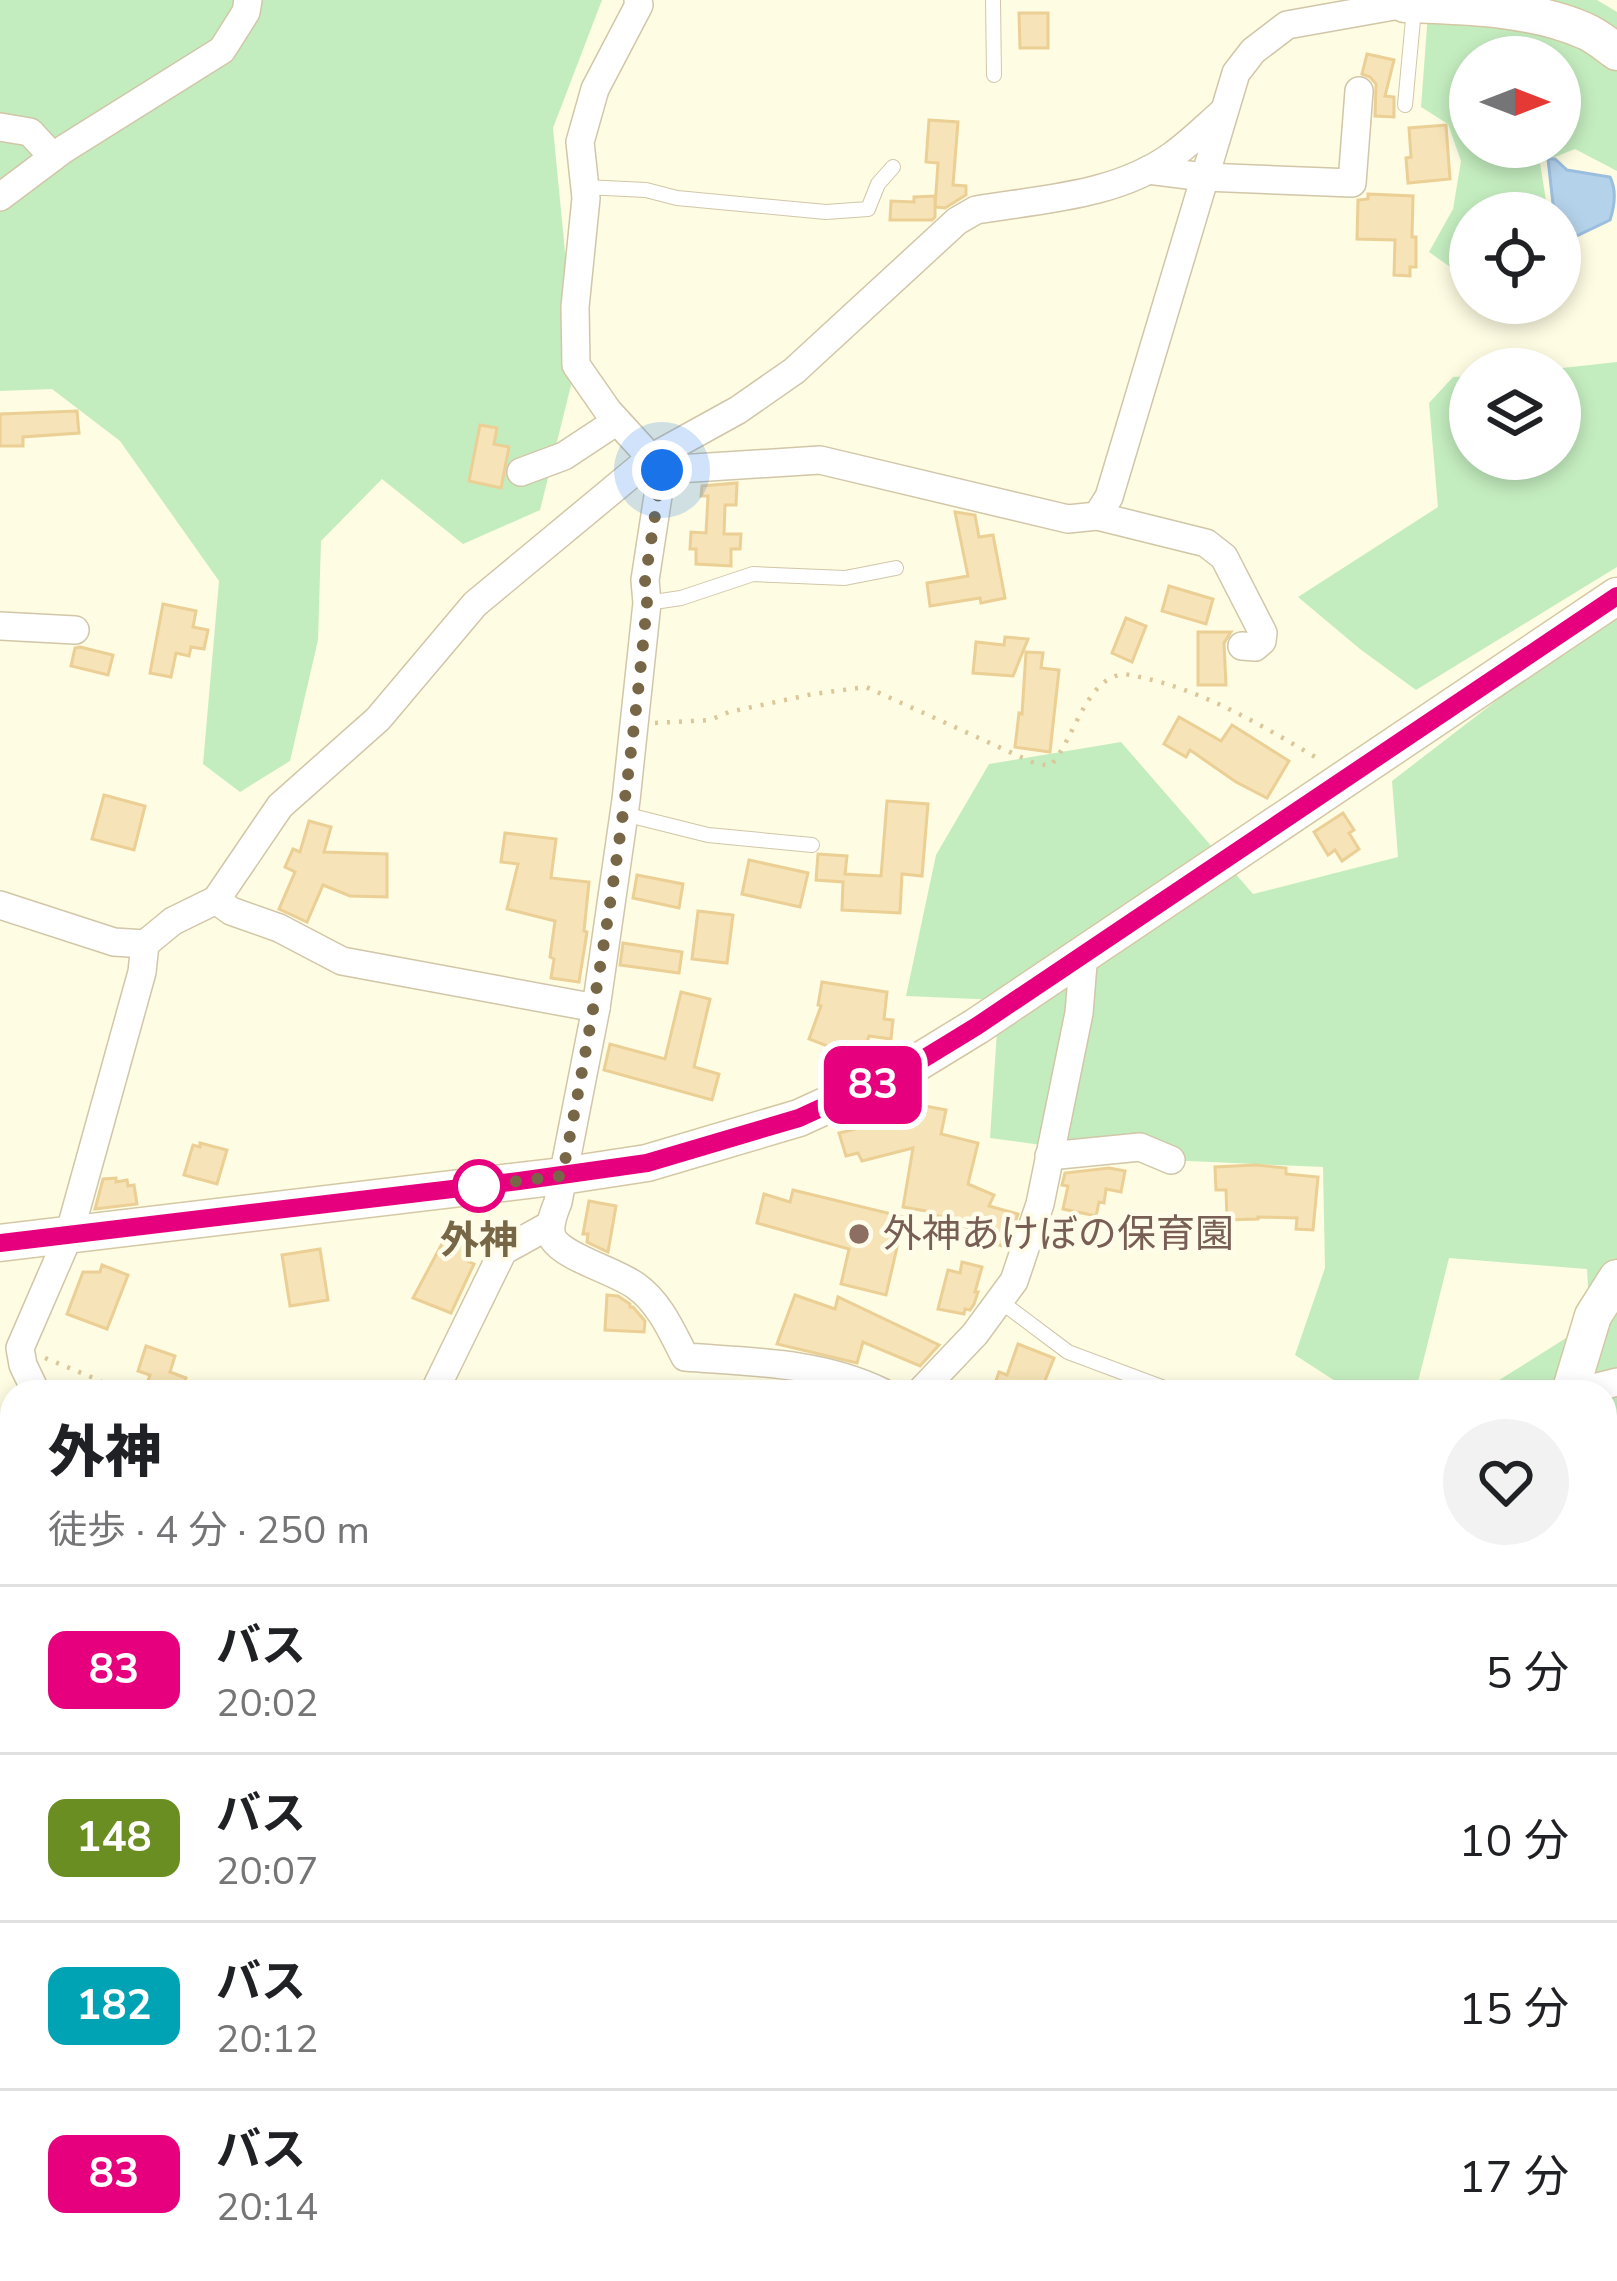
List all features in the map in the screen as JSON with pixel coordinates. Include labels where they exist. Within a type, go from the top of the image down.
[{"type":"main road","points":[[1408,3],[1563,22],[1591,33],[1617,52]]},
{"type":"main road","points":[[0,1243],[647,1163],[799,1118],[910,1067],[977,1026],[1617,596]]},
{"type":"main road","points":[[1577,1380],[1593,1316],[1617,1278]]},
{"type":"street","points":[[0,197],[53,157],[222,50],[246,12],[248,0]]},
{"type":"street","points":[[638,0],[595,89],[580,142],[585,188],[575,307],[576,365],[617,421],[657,464],[820,460],[1068,519],[1097,516],[1206,543],[1224,557],[1263,633],[1255,647],[1242,646]]},
{"type":"street","points":[[1097,516],[1109,497],[1236,74],[1253,50],[1287,25],[1408,3]]},
{"type":"street","points":[[1148,170],[1352,183],[1359,91]]},
{"type":"street","points":[[0,905],[115,942],[145,944],[173,921],[216,901],[280,806],[378,718],[475,604],[657,464],[794,371],[957,221],[976,210],[1107,187],[1172,156],[1223,112]]},
{"type":"street","points":[[0,127],[30,132],[53,157]]},
{"type":"street","points":[[521,472],[564,456],[617,421]]},
{"type":"street","points":[[657,464],[624,814],[596,1008],[550,1225],[554,1239],[570,1254],[638,1287],[662,1314],[685,1357],[819,1369],[857,1380]]},
{"type":"street","points":[[0,626],[75,630]]},
{"type":"street","points":[[216,901],[342,961],[596,1008]]},
{"type":"street","points":[[30,1380],[20,1348],[70,1235],[142,972],[145,944]]},
{"type":"street","points":[[931,1380],[975,1334],[1014,1281],[1021,1262],[1040,1204],[1079,1013],[1084,952]]},
{"type":"street","points":[[1049,1156],[1139,1147],[1172,1160]]},
{"type":"street","points":[[440,1380],[503,1251],[550,1225]]},
{"type":"lane","points":[[993,0],[994,75]]},
{"type":"lane","points":[[1405,105],[1408,3]]},
{"type":"lane","points":[[585,188],[646,190],[677,198],[826,212],[858,211],[868,209],[878,184],[893,167]]},
{"type":"lane","points":[[647,603],[680,598],[753,574],[844,578],[896,568]]},
{"type":"lane","points":[[624,814],[708,835],[812,845]]},
{"type":"lane","points":[[1000,1301],[1068,1352],[1142,1380]]},
{"type":"path","points":[[636,720],[651,724],[710,720],[813,694],[866,687],[1049,766],[1101,683],[1124,674],[1186,689],[1225,705],[1348,776]]},
{"type":"path","points":[[20,1348],[99,1380]]},
{"type":"green space","points":[[0,0],[602,0],[553,128],[576,365],[540,510],[463,544],[382,479],[321,541],[318,640],[290,761],[240,792],[203,764],[219,581],[120,441],[52,389],[0,391]]},
{"type":"green space","points":[[1429,0],[1597,0],[1617,12],[1617,171],[1581,152],[1581,36],[1449,36],[1448,124],[1421,107]]},
{"type":"green space","points":[[1460,168],[1541,168],[1545,192],[1456,192]]},
{"type":"green space","points":[[1449,216],[1449,266],[1429,252]]},
{"type":"green space","points":[[1617,362],[1617,567],[1416,690],[1298,597],[1438,507],[1429,403],[1449,381],[1449,480],[1581,480],[1581,366]]},
{"type":"green space","points":[[1617,613],[1617,1380],[1499,1380],[1590,1323],[1587,1269],[1449,1258],[1418,1380],[1334,1380],[1295,1355],[1325,1268],[1323,1167],[1144,1159],[990,1138],[999,1000],[906,996],[936,855],[989,764],[1121,742],[1253,894],[1398,857],[1392,781],[1580,636]]},
{"type":"water","points":[[1549,168],[1610,177],[1614,198],[1610,220],[1581,234],[1581,192],[1552,192]]},
{"type":"building","points":[[1019,13],[1048,13],[1048,48],[1020,48]]},
{"type":"building","points":[[1367,54],[1394,60],[1385,96],[1394,97],[1394,117],[1375,116],[1376,84],[1362,74]]},
{"type":"building","points":[[929,120],[958,122],[953,185],[966,186],[966,195],[945,208],[935,207],[938,163],[926,162]]},
{"type":"building","points":[[1446,125],[1450,179],[1408,183],[1409,128]]},
{"type":"building","points":[[1368,194],[1413,196],[1416,267],[1410,267],[1410,276],[1394,275],[1395,240],[1357,239],[1358,200],[1368,199]]},
{"type":"building","points":[[935,196],[932,220],[890,220],[891,201]]},
{"type":"building","points":[[77,411],[79,433],[23,437],[23,446],[0,446],[0,414]]},
{"type":"building","points":[[480,425],[497,428],[494,444],[509,447],[501,488],[469,481]]},
{"type":"building","points":[[737,483],[736,505],[725,505],[724,534],[741,534],[740,549],[731,549],[731,566],[696,564],[696,549],[690,549],[691,532],[706,533],[708,496],[701,496],[702,486]]},
{"type":"building","points":[[955,512],[975,515],[979,537],[993,535],[1005,598],[930,606],[927,583],[968,576]]},
{"type":"building","points":[[1169,586],[1213,599],[1206,624],[1162,611]]},
{"type":"building","points":[[163,604],[196,611],[193,627],[208,630],[204,649],[191,647],[189,656],[176,653],[171,677],[150,673]]},
{"type":"building","points":[[1126,618],[1146,626],[1132,662],[1112,653]]},
{"type":"building","points":[[1198,632],[1231,632],[1224,643],[1226,685],[1198,685]]},
{"type":"building","points":[[1005,637],[1028,639],[1013,676],[973,673],[976,642],[1004,645]]},
{"type":"building","points":[[75,648],[113,655],[108,675],[71,666]]},
{"type":"building","points":[[1026,652],[1043,653],[1041,668],[1059,670],[1050,752],[1015,747]]},
{"type":"building","points":[[1179,717],[1221,741],[1232,725],[1289,761],[1267,798],[1190,750],[1186,757],[1164,744]]},
{"type":"building","points":[[104,795],[145,806],[134,850],[92,839]]},
{"type":"building","points":[[887,801],[928,804],[922,876],[902,874],[900,913],[842,910],[843,882],[816,880],[818,854],[847,856],[845,874],[881,876]]},
{"type":"building","points":[[1343,813],[1359,849],[1342,861],[1335,850],[1328,855],[1314,832]]},
{"type":"building","points":[[309,821],[331,827],[324,852],[387,854],[387,897],[350,896],[323,885],[307,922],[279,909],[295,872],[285,867],[293,849],[300,852]]},
{"type":"building","points":[[505,833],[556,839],[551,878],[589,882],[579,982],[551,978],[555,921],[507,909],[518,864],[501,862]]},
{"type":"building","points":[[749,860],[808,873],[800,907],[742,894]]},
{"type":"building","points":[[637,875],[683,884],[679,908],[633,898]]},
{"type":"building","points":[[698,911],[733,915],[727,963],[692,959]]},
{"type":"building","points":[[623,943],[682,952],[679,973],[620,965]]},
{"type":"building","points":[[822,982],[887,992],[884,1019],[893,1020],[891,1039],[869,1036],[861,1059],[809,1039],[821,1006]]},
{"type":"building","points":[[681,992],[710,999],[694,1067],[719,1074],[712,1100],[604,1070],[610,1044],[665,1059]]},
{"type":"building","points":[[925,1106],[946,1110],[941,1134],[978,1143],[968,1184],[994,1195],[989,1206],[1018,1214],[1006,1247],[926,1211],[903,1207],[913,1148],[862,1161],[858,1153],[846,1156],[839,1133],[912,1115],[912,1110],[925,1112]]},
{"type":"building","points":[[200,1143],[227,1150],[217,1184],[184,1175],[193,1145],[200,1147]]},
{"type":"building","points":[[1256,1165],[1318,1177],[1313,1230],[1296,1229],[1297,1218],[1227,1220],[1226,1190],[1216,1190],[1215,1167]]},
{"type":"building","points":[[1125,1171],[1121,1192],[1106,1189],[1096,1216],[1063,1209],[1068,1186],[1062,1185],[1065,1173]]},
{"type":"building","points":[[116,1178],[116,1182],[127,1180],[128,1186],[134,1185],[137,1204],[95,1209],[103,1179]]},
{"type":"building","points":[[793,1190],[904,1217],[886,1295],[841,1284],[849,1249],[757,1223],[764,1194],[790,1202]]},
{"type":"building","points":[[589,1201],[616,1206],[608,1252],[587,1242],[588,1234],[583,1234]]},
{"type":"building","points":[[445,1238],[470,1250],[465,1260],[474,1264],[451,1313],[413,1298]]},
{"type":"building","points":[[320,1249],[328,1300],[290,1306],[282,1255]]},
{"type":"building","points":[[962,1262],[982,1267],[974,1304],[964,1314],[938,1309],[948,1270],[960,1273]]},
{"type":"building","points":[[102,1265],[128,1275],[107,1329],[67,1314],[83,1272],[100,1272]]},
{"type":"building","points":[[607,1295],[618,1296],[633,1307],[645,1321],[644,1332],[605,1330]]},
{"type":"building","points":[[795,1295],[835,1309],[838,1297],[939,1345],[920,1366],[863,1342],[857,1363],[777,1344]]},
{"type":"building","points":[[1018,1344],[1054,1358],[1045,1380],[996,1380],[999,1372],[1007,1375]]},
{"type":"building","points":[[146,1346],[175,1356],[170,1372],[186,1378],[148,1380],[150,1375],[138,1371]]},
{"type":"bus line","name":"83","points":[[0,1243],[647,1163],[799,1118],[910,1067],[977,1026],[1617,596]]},
{"type":"place","name":"外神","points":[[479,1186]]},
{"type":"place","name":"外神あけぼの保育園","points":[[859,1234]]},
{"type":"route","points":[[479,1186],[562,1176],[596,1008],[626,800],[647,603],[645,580],[662,470]]}]
